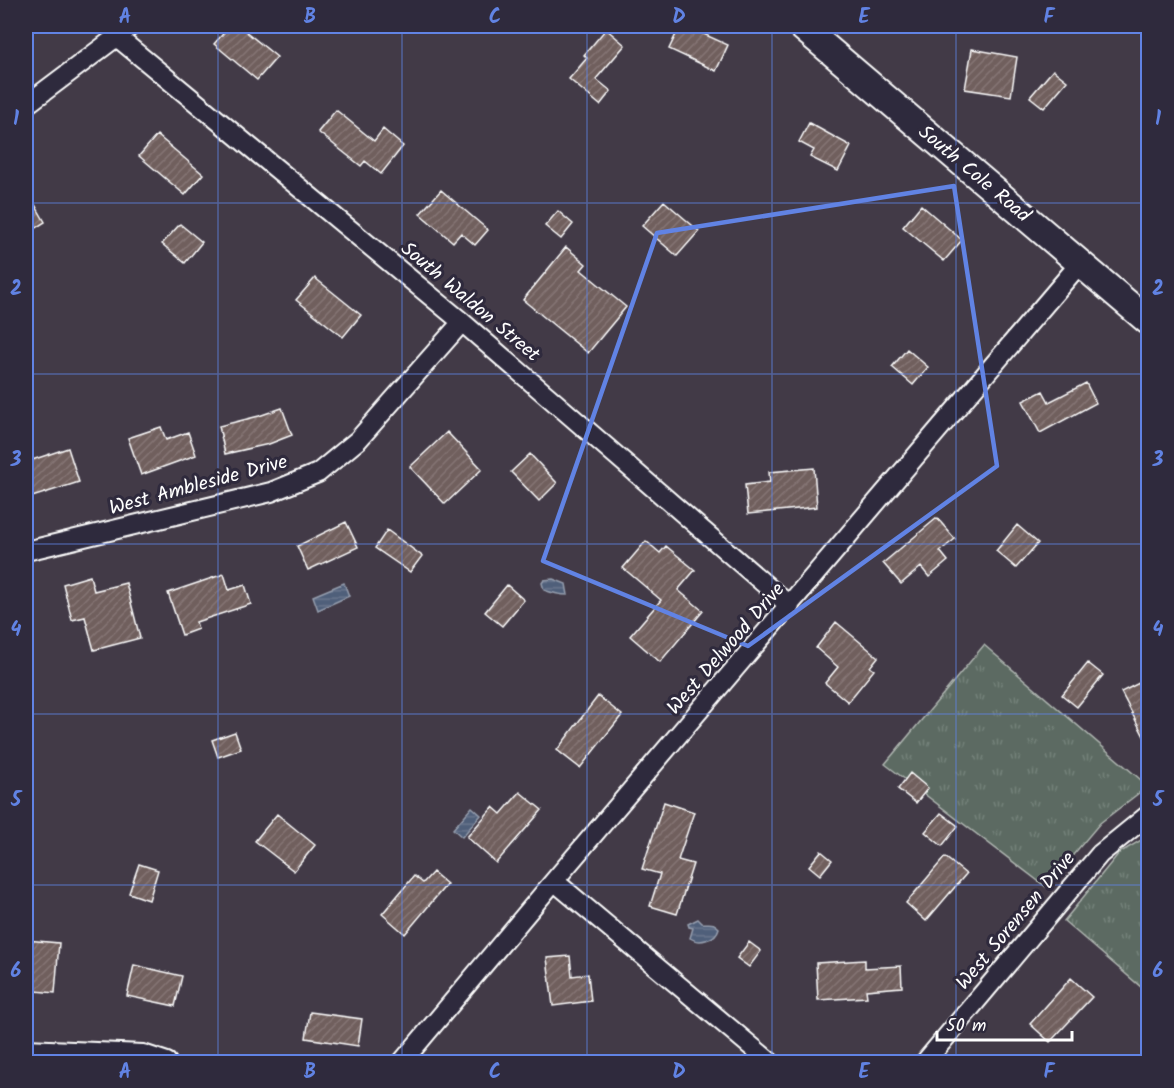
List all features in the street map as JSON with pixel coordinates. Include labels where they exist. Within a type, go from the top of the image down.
[{"type":"main road","name":"South Cole Road","points":[[801,26],[1149,321]]},
{"type":"street","points":[[26,105],[124,31]]},
{"type":"street","name":"South Waldon Street","points":[[124,31],[790,606]]},
{"type":"street","name":"West Delwood Drive","points":[[402,1062],[1081,262]]},
{"type":"street","name":"West Ambleside Drive","points":[[26,551],[271,492],[318,473],[358,440],[462,322]]},
{"type":"street","name":"West Sorensen Drive","points":[[925,1062],[1100,854],[1149,815]]},
{"type":"street","points":[[554,881],[770,1062]]},
{"type":"street","points":[[26,1049],[143,1054],[167,1062]]},
{"type":"highlighted area","points":[[954,186],[997,466],[748,646],[543,561],[657,233]]},
{"type":"green space","points":[[984,645],[1148,786],[1100,823],[1046,887],[885,764]]},
{"type":"green space","points":[[1148,836],[1148,993],[1064,921],[1119,853]]},
{"type":"water","points":[[553,579],[566,584],[568,595],[544,590],[542,583],[544,580]]},
{"type":"water","points":[[344,583],[349,596],[318,610],[313,596]]},
{"type":"water","points":[[472,807],[481,815],[462,837],[453,829]]},
{"type":"water","points":[[698,919],[702,923],[715,924],[719,928],[711,938],[698,941],[690,938],[693,928],[688,924]]},
{"type":"building","points":[[230,26],[239,26],[277,57],[257,80],[214,44]]},
{"type":"building","points":[[680,26],[686,26],[728,45],[716,71],[669,49]]},
{"type":"building","points":[[606,29],[625,45],[596,79],[611,91],[600,105],[569,79],[587,58],[584,55]]},
{"type":"building","points":[[972,49],[1017,57],[1011,96],[965,89]]},
{"type":"building","points":[[1053,70],[1067,81],[1044,108],[1030,97]]},
{"type":"building","points":[[336,110],[374,141],[383,129],[403,146],[381,174],[365,161],[361,166],[318,132]]},
{"type":"building","points":[[809,123],[851,146],[838,171],[810,157],[814,150],[799,142]]},
{"type":"building","points":[[157,135],[203,174],[185,195],[139,156]]},
{"type":"building","points":[[26,189],[45,222],[26,234]]},
{"type":"building","points":[[441,190],[488,230],[475,245],[461,233],[453,242],[420,214]]},
{"type":"building","points":[[664,201],[699,231],[677,256],[642,226]]},
{"type":"building","points":[[921,205],[962,240],[944,261],[903,227]]},
{"type":"building","points":[[558,211],[573,224],[561,239],[545,226]]},
{"type":"building","points":[[180,224],[202,242],[185,263],[162,244]]},
{"type":"building","points":[[566,247],[586,264],[581,270],[626,307],[588,353],[523,300]]},
{"type":"building","points":[[315,278],[361,315],[343,337],[296,300]]},
{"type":"building","points":[[907,349],[928,367],[913,385],[892,367]]},
{"type":"building","points":[[1086,383],[1096,403],[1040,433],[1023,401],[1043,391],[1049,402]]},
{"type":"building","points":[[282,408],[292,435],[269,444],[225,454],[219,426]]},
{"type":"building","points":[[161,427],[166,440],[188,432],[196,455],[141,475],[128,438]]},
{"type":"building","points":[[447,432],[482,469],[445,504],[410,467]]},
{"type":"building","points":[[68,448],[79,482],[26,499],[26,462]]},
{"type":"building","points":[[530,454],[557,483],[539,501],[511,472]]},
{"type":"building","points":[[814,468],[817,507],[748,514],[745,485],[770,482],[769,472]]},
{"type":"building","points":[[937,518],[955,539],[940,551],[948,561],[929,577],[921,567],[901,584],[883,563]]},
{"type":"building","points":[[346,522],[358,547],[308,570],[297,546]]},
{"type":"building","points":[[1017,525],[1038,543],[1016,568],[996,551]]},
{"type":"building","points":[[387,530],[422,556],[410,572],[375,548]]},
{"type":"building","points":[[646,541],[660,553],[666,546],[695,570],[678,590],[703,611],[660,662],[630,636],[661,600],[623,568]]},
{"type":"building","points":[[224,574],[229,590],[245,585],[251,604],[196,622],[198,629],[182,635],[168,593]]},
{"type":"building","points":[[90,576],[94,591],[126,583],[140,638],[94,650],[85,617],[72,620],[63,584]]},
{"type":"building","points":[[507,585],[524,600],[502,626],[485,612]]},
{"type":"building","points":[[836,622],[878,657],[870,667],[874,670],[848,702],[825,683],[838,667],[816,648]]},
{"type":"building","points":[[1088,663],[1103,675],[1077,707],[1062,695]]},
{"type":"building","points":[[1149,678],[1149,746],[1121,692]]},
{"type":"building","points":[[598,696],[622,715],[580,768],[557,750]]},
{"type":"building","points":[[235,732],[241,749],[218,757],[212,740]]},
{"type":"building","points":[[910,773],[928,788],[916,803],[898,789]]},
{"type":"building","points":[[520,792],[542,810],[496,863],[467,837],[493,807],[501,814]]},
{"type":"building","points":[[664,802],[694,812],[678,860],[693,864],[677,914],[650,906],[660,874],[642,869]]},
{"type":"building","points":[[941,813],[958,826],[942,846],[925,832]]},
{"type":"building","points":[[277,814],[315,845],[294,871],[255,841]]},
{"type":"building","points":[[821,851],[832,860],[820,875],[809,866]]},
{"type":"building","points":[[945,857],[966,874],[926,921],[906,903]]},
{"type":"building","points":[[139,864],[158,870],[149,900],[129,893]]},
{"type":"building","points":[[433,872],[447,884],[405,934],[382,914],[414,876],[423,883]]},
{"type":"building","points":[[26,940],[59,943],[55,993],[26,990]]},
{"type":"building","points":[[749,942],[761,951],[749,967],[737,958]]},
{"type":"building","points":[[570,956],[572,976],[588,974],[591,1001],[553,1006],[547,958]]},
{"type":"building","points":[[865,960],[865,968],[901,966],[902,987],[866,990],[867,997],[818,1000],[816,963]]},
{"type":"building","points":[[134,965],[182,976],[175,1006],[127,996]]},
{"type":"building","points":[[1071,978],[1092,997],[1050,1042],[1030,1024]]},
{"type":"building","points":[[310,1012],[362,1019],[358,1046],[306,1038]]}]
